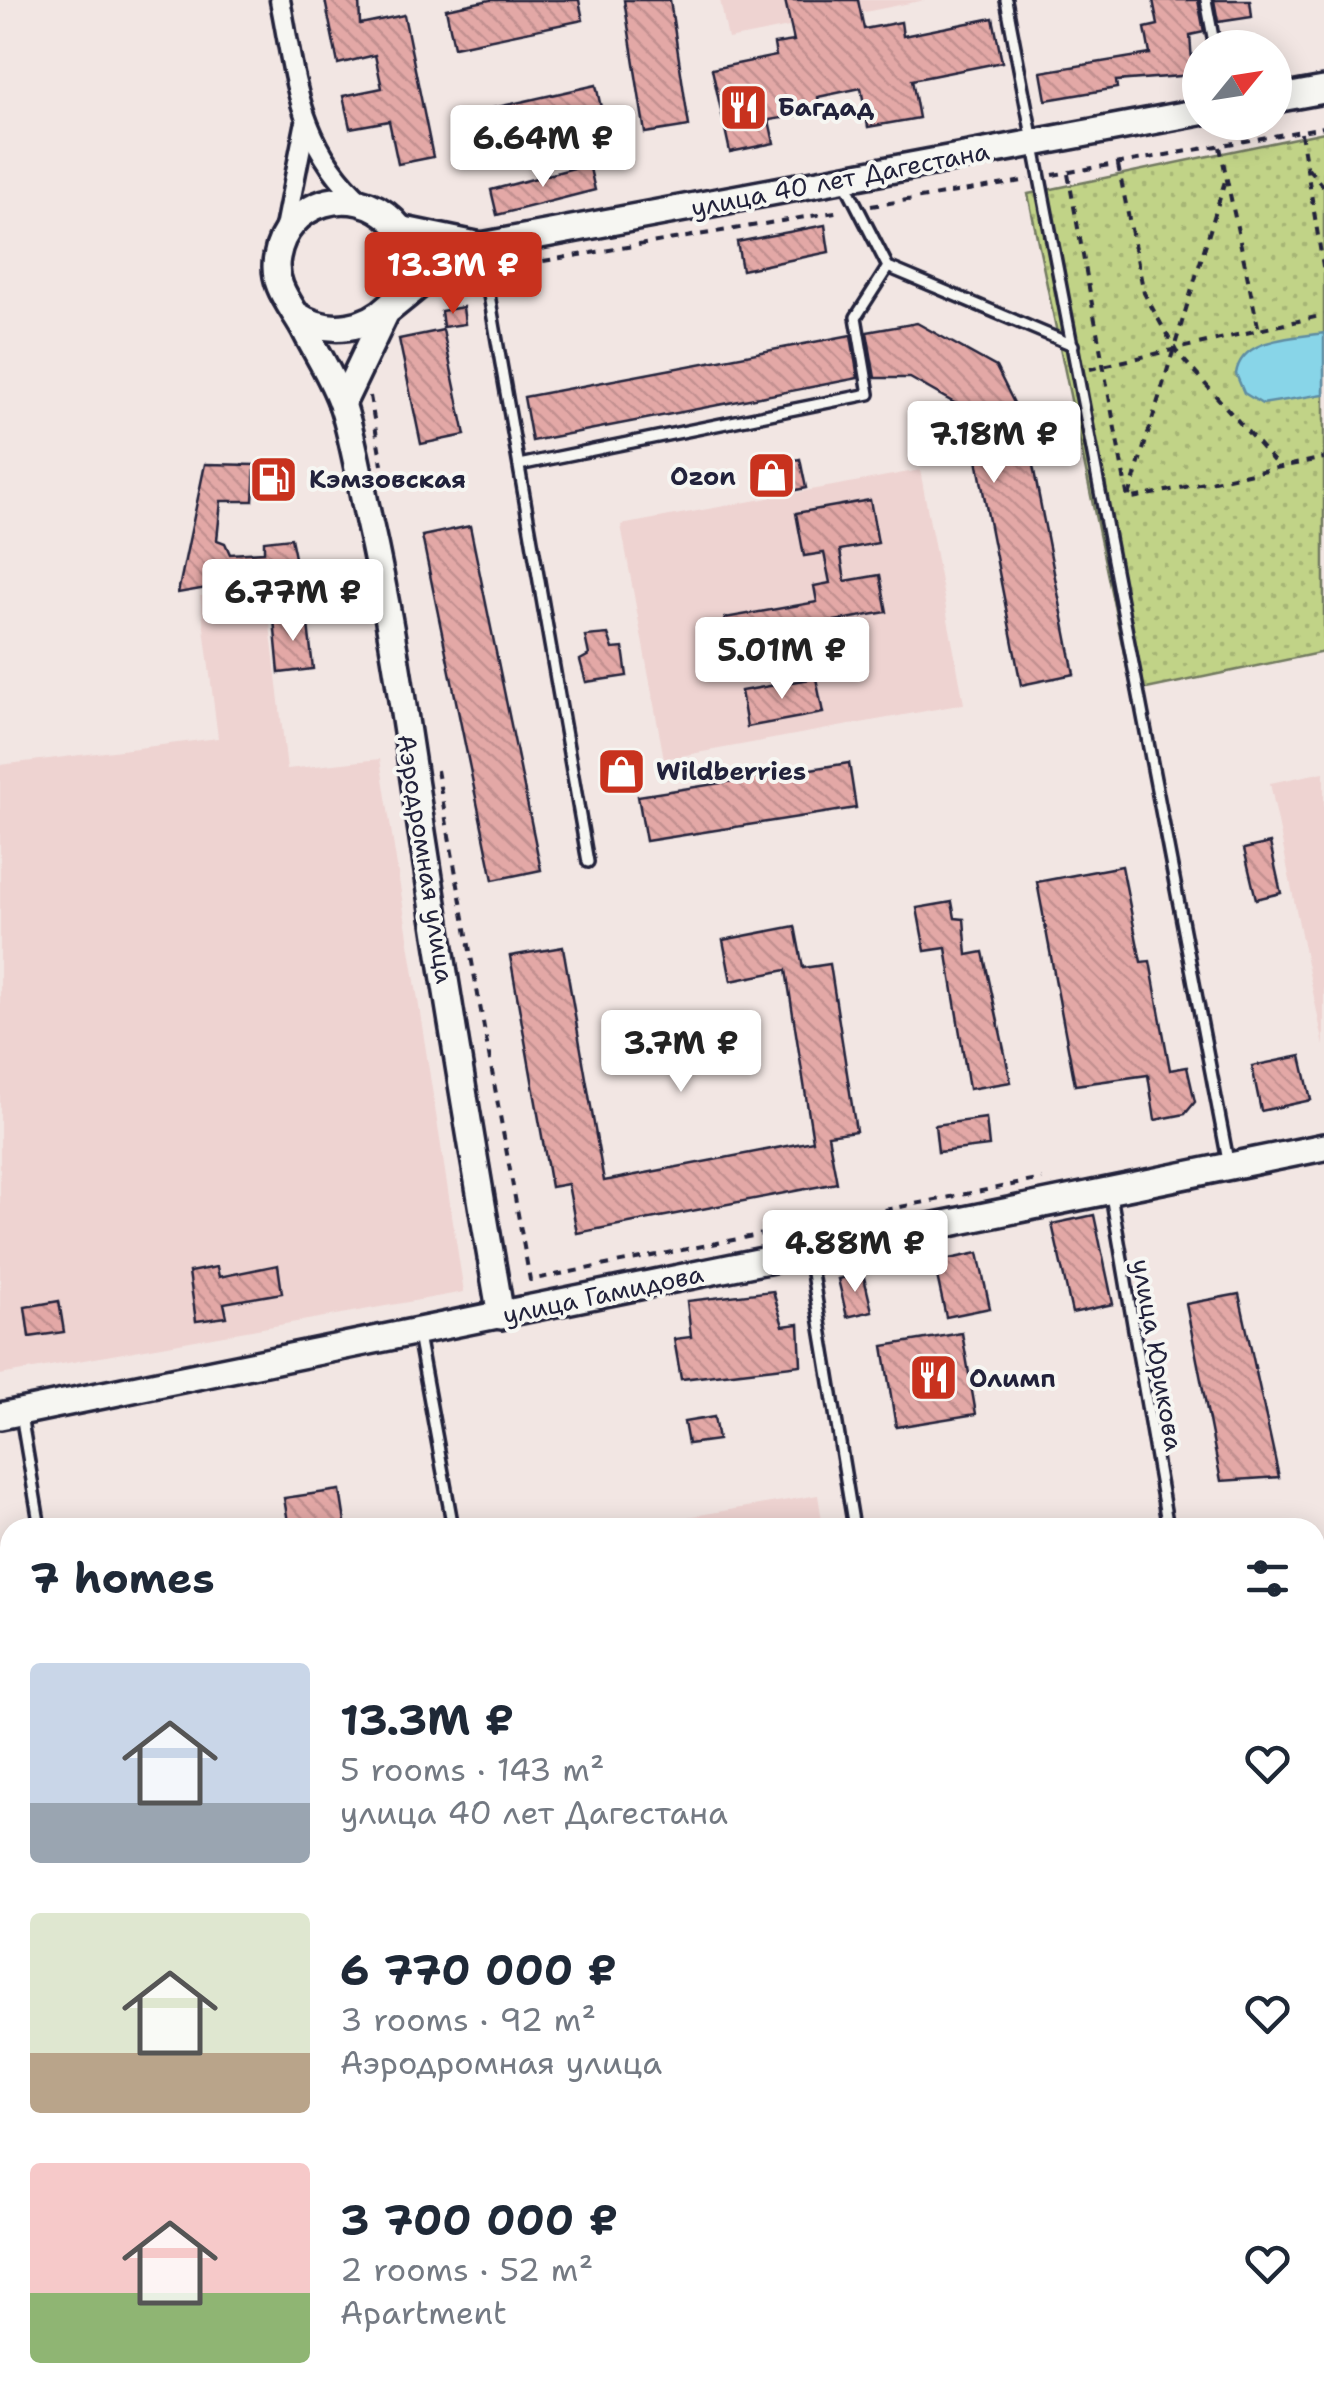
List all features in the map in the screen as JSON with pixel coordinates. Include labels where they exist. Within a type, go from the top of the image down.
[{"type":"street","points":[[280,0],[305,126],[325,161],[364,203],[399,228],[481,246]]},
{"type":"street","points":[[1292,96],[1324,90]]},
{"type":"street","name":"улица 40 лет Дагестана","points":[[481,246],[1182,115]]},
{"type":"street","points":[[305,126],[276,260],[278,284],[297,315],[316,326],[363,326],[445,264],[481,246]]},
{"type":"street","points":[[284,234],[316,204],[349,199],[364,203]]},
{"type":"street","points":[[342,404],[386,312],[397,298],[408,264],[399,228]]},
{"type":"street","name":"Аэродромная улица","points":[[297,315],[342,404],[381,572],[501,1316]]},
{"type":"street","name":"улица Гамидова","points":[[10,1414],[1324,1147]]},
{"type":"lane","points":[[1006,0],[1037,143],[1229,1166]]},
{"type":"lane","points":[[1206,0],[1212,30]]},
{"type":"lane","points":[[842,179],[888,267],[1072,345]]},
{"type":"lane","points":[[481,246],[588,862]]},
{"type":"lane","points":[[519,464],[869,394],[856,317],[888,267]]},
{"type":"lane","name":"улица Юрикова","points":[[1110,1190],[1166,1518]]},
{"type":"lane","points":[[809,1252],[852,1518]]},
{"type":"lane","points":[[418,1332],[451,1518]]},
{"type":"lane","points":[[10,1414],[37,1518]]},
{"type":"path","points":[[1301,133],[1324,272]]},
{"type":"path","points":[[1220,147],[1260,331]]},
{"type":"path","points":[[1118,164],[1144,293],[1176,351],[1278,466]]},
{"type":"path","points":[[1307,167],[1324,188]]},
{"type":"path","points":[[1068,173],[1128,499]]},
{"type":"path","points":[[1128,499],[1225,180]]},
{"type":"path","points":[[1078,371],[1324,315]]},
{"type":"path","points":[[368,384],[385,482]]},
{"type":"path","points":[[1128,499],[1324,458]]},
{"type":"path","points":[[434,754],[530,1280],[1051,1178]]},
{"type":"shaded area","points":[[720,0],[925,0],[728,39]]},
{"type":"shaded area","points":[[920,470],[964,704],[664,759],[621,525]]},
{"type":"shaded area","points":[[266,591],[287,769],[380,759],[464,1292],[0,1375],[0,765],[218,738],[200,596]]},
{"type":"shaded area","points":[[1324,772],[1324,1046],[1270,783]]},
{"type":"shaded area","points":[[818,1495],[822,1518],[681,1518]]},
{"type":"green space","points":[[1324,132],[1324,652],[1132,692],[1028,194]]},
{"type":"water","points":[[1324,333],[1324,394],[1262,404],[1244,393],[1236,374],[1248,353],[1285,338]]},
{"type":"building","points":[[325,0],[359,0],[360,24],[404,15],[433,157],[398,164],[389,121],[350,128],[343,96],[382,88],[375,55],[338,64]]},
{"type":"building","points":[[490,0],[579,0],[583,20],[454,47],[446,9]]},
{"type":"building","points":[[624,0],[670,0],[689,126],[645,133]]},
{"type":"building","points":[[785,0],[858,0],[864,29],[901,22],[903,36],[993,18],[1002,62],[912,80],[919,118],[868,127],[861,88],[818,97],[821,112],[769,120],[774,143],[730,152],[712,69],[776,56],[774,44],[794,41]]},
{"type":"building","points":[[1153,0],[1198,0],[1204,30],[1182,30],[1182,76],[1116,81],[1117,88],[1046,100],[1041,72],[1150,54],[1145,28],[1158,25]]},
{"type":"building","points":[[1214,0],[1250,0],[1252,17],[1218,22]]},
{"type":"building","points":[[596,85],[604,121],[470,151],[462,115]]},
{"type":"building","points":[[589,164],[595,190],[497,215],[491,190]]},
{"type":"building","points":[[825,225],[829,252],[742,270],[737,242]]},
{"type":"building","points":[[463,307],[465,324],[443,327],[441,311]]},
{"type":"building","points":[[917,323],[996,367],[1025,425],[1074,674],[1021,685],[971,429],[956,404],[910,378],[875,378],[867,332]]},
{"type":"building","points":[[443,330],[465,435],[421,444],[399,339]]},
{"type":"building","points":[[851,335],[858,378],[532,441],[524,397]]},
{"type":"building","points":[[800,459],[806,488],[772,495],[766,466]]},
{"type":"building","points":[[205,464],[255,465],[253,501],[221,501],[217,540],[225,543],[230,554],[264,552],[264,541],[291,538],[298,572],[178,593]]},
{"type":"building","points":[[870,500],[878,543],[840,550],[845,581],[880,575],[887,612],[805,626],[808,641],[731,654],[725,618],[817,602],[814,586],[830,583],[824,553],[804,556],[796,513]]},
{"type":"building","points":[[470,526],[541,870],[493,880],[422,536]]},
{"type":"building","points":[[307,615],[313,669],[279,673],[274,619]]},
{"type":"building","points":[[608,634],[613,649],[623,648],[627,676],[586,682],[580,660],[589,655],[585,636]]},
{"type":"building","points":[[816,678],[823,713],[747,727],[741,691]]},
{"type":"building","name":"Wildberries","points":[[632,757],[635,781],[609,784],[606,761]]},
{"type":"building","points":[[849,763],[856,808],[646,841],[638,796]]},
{"type":"building","points":[[1270,843],[1281,893],[1256,899],[1244,849]]},
{"type":"building","points":[[1122,866],[1141,962],[1150,961],[1170,1070],[1187,1067],[1195,1102],[1185,1114],[1155,1120],[1148,1075],[1075,1085],[1037,882]]},
{"type":"building","points":[[952,902],[955,918],[964,919],[967,955],[983,952],[1011,1082],[969,1089],[946,948],[925,951],[917,908]]},
{"type":"building","points":[[795,926],[803,968],[830,964],[856,1131],[828,1135],[837,1183],[577,1233],[568,1184],[551,1187],[510,956],[563,947],[604,1181],[813,1141],[786,970],[731,981],[723,940]]},
{"type":"building","points":[[1301,1056],[1311,1100],[1261,1111],[1252,1066]]},
{"type":"building","points":[[986,1118],[989,1146],[938,1152],[935,1125]]},
{"type":"building","points":[[1094,1215],[1113,1304],[1072,1313],[1052,1224]]},
{"type":"building","points":[[978,1253],[990,1308],[946,1317],[934,1262]]},
{"type":"building","points":[[278,1265],[282,1293],[224,1303],[227,1317],[196,1321],[189,1272],[217,1267],[219,1277]]},
{"type":"building","points":[[863,1273],[872,1311],[847,1317],[838,1279]]},
{"type":"building","points":[[773,1291],[783,1326],[799,1324],[801,1365],[681,1379],[674,1339],[691,1337],[687,1301]]},
{"type":"building","points":[[1239,1294],[1279,1477],[1221,1481],[1186,1304]]},
{"type":"building","points":[[59,1301],[64,1332],[29,1337],[25,1307]]},
{"type":"building","points":[[962,1333],[976,1414],[896,1427],[883,1346]]},
{"type":"building","points":[[714,1417],[718,1440],[688,1444],[684,1422]]},
{"type":"building","points":[[340,1490],[344,1518],[287,1518],[284,1498]]},
{"type":"place","name":"Багдад","points":[[743,107]]},
{"type":"place","name":"Ozon","points":[[771,476]]},
{"type":"place","name":"Кэмзовская","points":[[274,479]]},
{"type":"place","name":"Wildberries","points":[[621,771]]},
{"type":"place","name":"Олимп","points":[[934,1378]]}]
